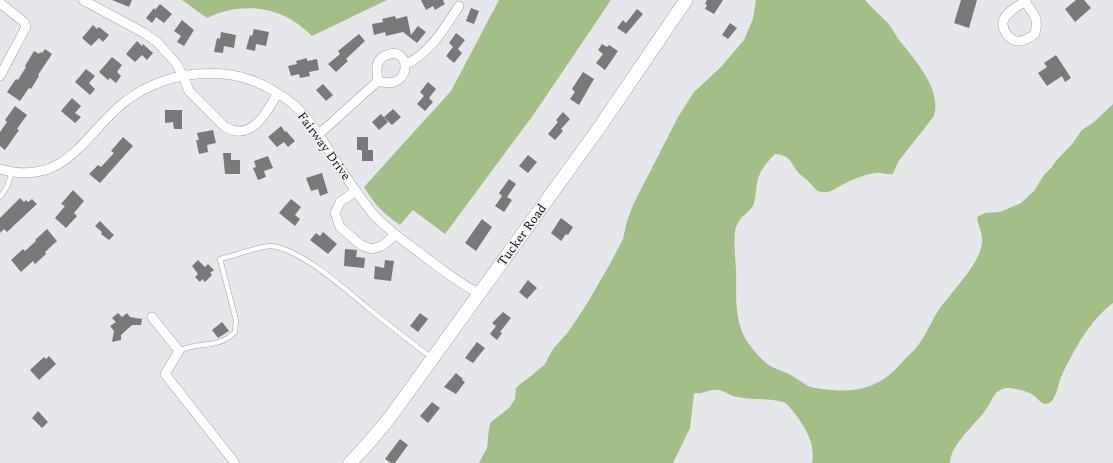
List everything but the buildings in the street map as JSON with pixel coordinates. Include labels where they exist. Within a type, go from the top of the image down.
[{"type":"main road","name":"Tucker Road","points":[[350,463],[388,420],[433,358],[604,122],[686,0]]},
{"type":"street","points":[[83,0],[144,33],[157,42],[169,55],[183,76],[189,91],[225,126],[234,130],[248,128],[257,124],[267,113],[277,94]]},
{"type":"street","points":[[0,3],[24,22],[26,27],[0,76]]},
{"type":"street","points":[[405,65],[423,54],[442,31],[459,6]]},
{"type":"street","points":[[393,53],[399,55],[403,59],[405,65],[405,71],[402,77],[396,82],[390,83],[378,81],[376,70],[377,63],[381,58],[385,55],[393,53]]},
{"type":"street","name":"Fairway Drive","points":[[0,170],[12,172],[35,172],[58,165],[78,150],[126,101],[151,86],[183,76],[216,73],[231,75],[258,83],[277,94],[299,110],[356,191],[375,215],[395,234],[470,289],[479,293]]},
{"type":"street","points":[[318,135],[378,81]]},
{"type":"street","points":[[356,191],[340,202],[335,213],[340,227],[361,245],[372,249],[382,246],[395,234]]},
{"type":"street","points":[[152,316],[179,351],[165,374],[235,463]]},
{"type":"lane","points":[[0,197],[7,187],[12,172]]},
{"type":"lane","points":[[179,351],[187,346],[216,343],[228,338],[236,332],[236,320],[220,259],[270,246],[288,251],[310,262],[433,358]]},
{"type":"green space","points":[[182,0],[387,0],[312,36],[289,18],[262,9],[235,9],[221,12],[207,18]]},
{"type":"green space","points":[[499,0],[611,0],[534,114],[445,234],[413,210],[400,225],[380,208],[364,187],[451,91]]},
{"type":"green space","points":[[756,0],[865,0],[887,22],[926,75],[931,85],[935,106],[934,116],[898,162],[893,174],[877,173],[867,175],[857,178],[828,192],[821,192],[815,189],[798,173],[789,159],[775,154],[767,162],[759,175],[754,203],[750,210],[741,218],[735,232],[737,314],[746,340],[766,363],[808,386],[817,388],[843,391],[853,390],[881,381],[897,368],[916,348],[940,308],[975,262],[980,252],[982,243],[982,236],[977,217],[985,213],[1000,212],[1021,203],[1034,191],[1044,175],[1072,144],[1082,130],[1094,122],[1113,104],[1113,303],[1097,318],[1083,337],[1061,377],[1056,393],[1051,402],[1045,404],[1033,395],[1020,390],[1004,388],[1000,390],[996,393],[985,411],[958,443],[951,456],[950,463],[812,463],[813,456],[811,441],[805,428],[786,403],[772,400],[737,397],[720,390],[714,390],[694,394],[690,428],[673,463],[479,463],[487,448],[491,422],[509,408],[515,399],[516,388],[545,364],[553,349],[569,331],[588,302],[623,239],[627,221],[634,203],[678,117],[694,92],[721,67],[744,40],[753,19]]}]
